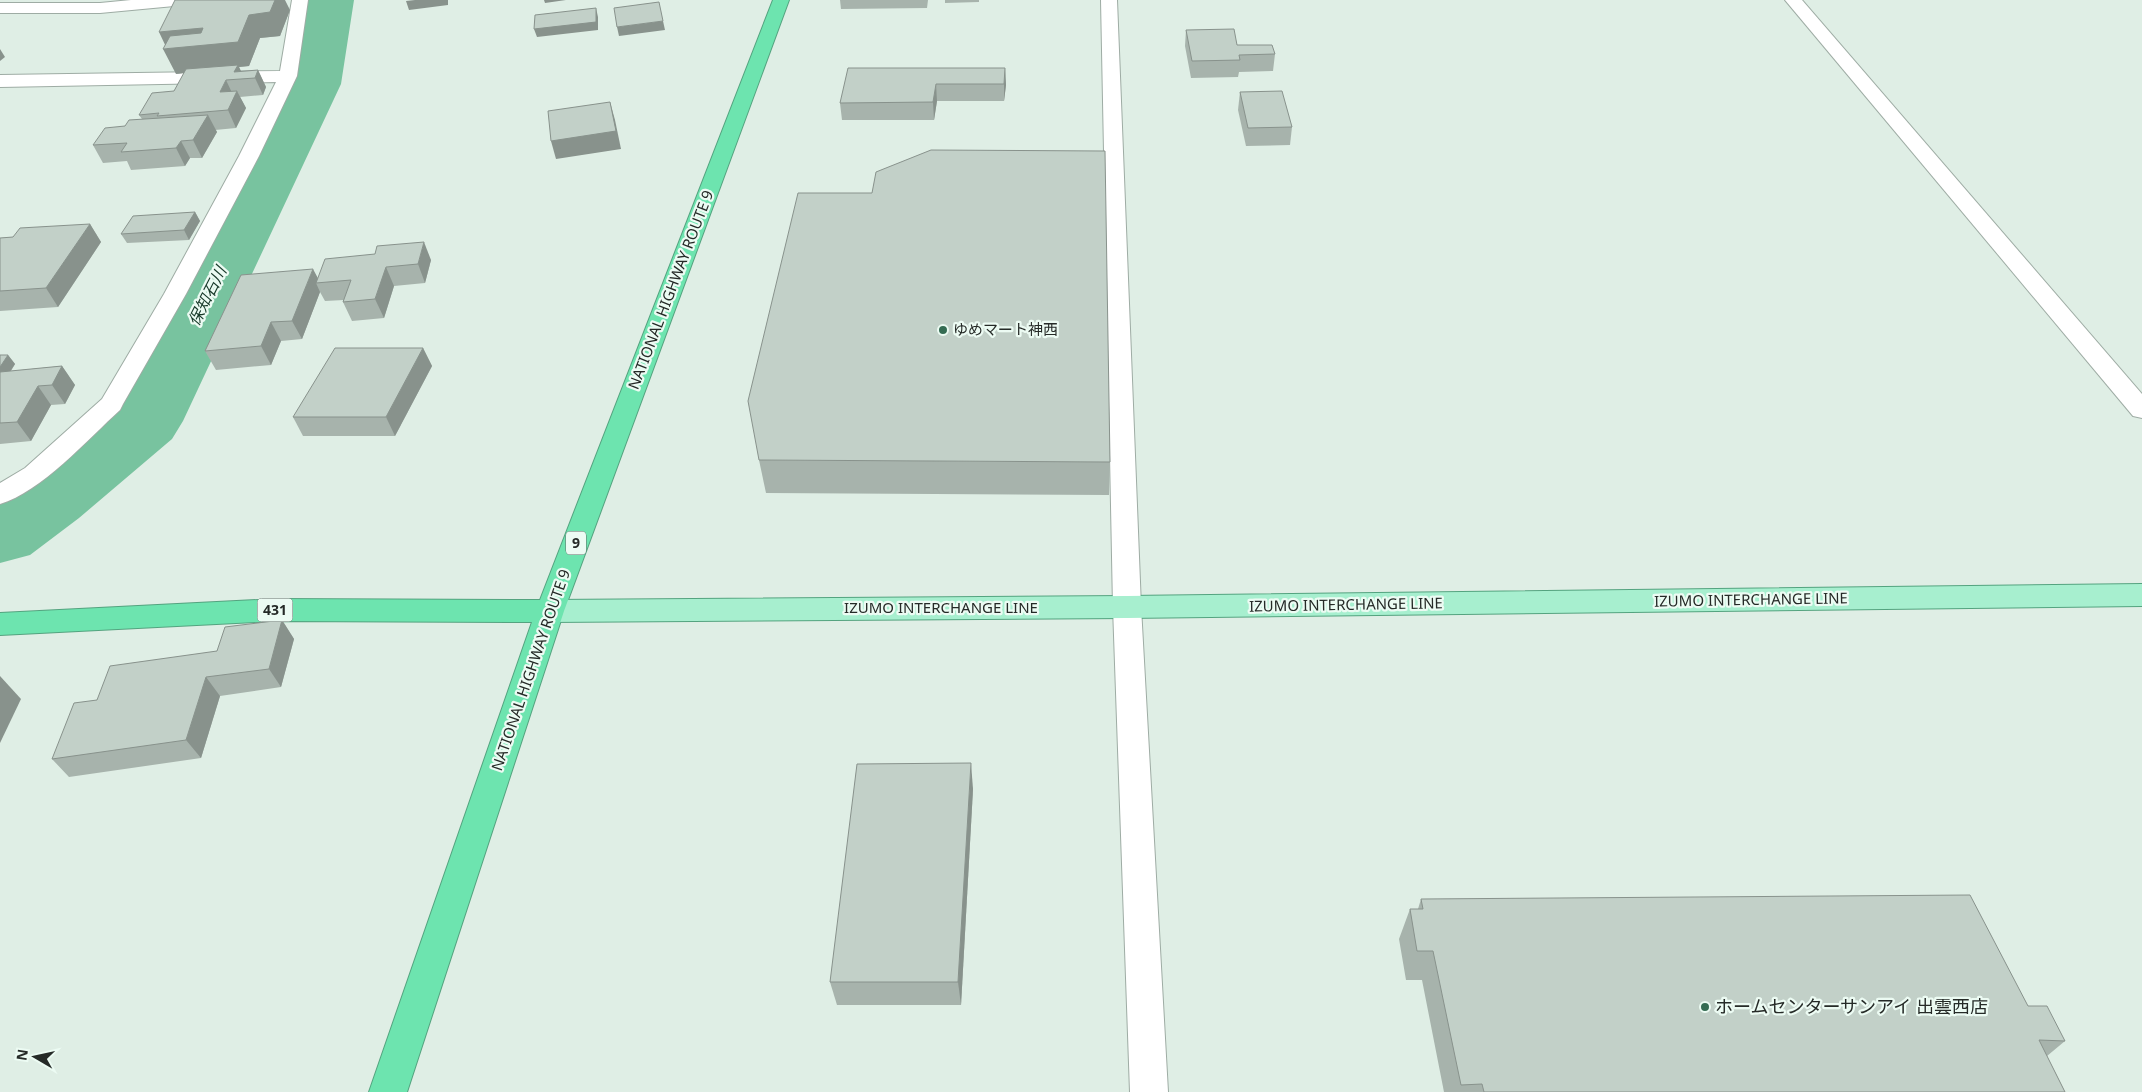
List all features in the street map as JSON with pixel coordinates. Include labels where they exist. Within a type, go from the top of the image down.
[{"type":"highway","name":"NATIONAL HIGHWAY ROUTE 9","points":[[388,1092],[550,611],[781,0]]},
{"type":"highway","name":"431","points":[[0,624],[278,610],[550,611]]},
{"type":"main road","name":"IZUMO INTERCHANGE LINE","points":[[550,611],[1127,607],[2142,595]]},
{"type":"street","points":[[0,8],[100,8],[185,0]]},
{"type":"street","points":[[0,495],[34,474],[111,404],[175,294],[249,156],[288,76],[300,0]]},
{"type":"street","points":[[1109,0],[1127,607],[1149,1092]]},
{"type":"street","points":[[1793,0],[2142,410]]},
{"type":"street","points":[[0,81],[288,76]]},
{"type":"building","points":[[175,0],[275,0],[270,12],[249,15],[238,42],[163,49],[170,36],[201,33],[203,28],[159,32]]},
{"type":"building","points":[[659,2],[663,21],[617,27],[614,8]]},
{"type":"building","points":[[596,8],[596,22],[534,29],[535,15]]},
{"type":"building","points":[[1234,29],[1237,45],[1272,45],[1275,54],[1239,55],[1240,60],[1192,61],[1186,30]]},
{"type":"building","points":[[238,65],[234,72],[258,70],[255,78],[226,80],[220,92],[237,91],[228,110],[157,116],[159,113],[139,115],[152,93],[174,91],[186,69]]},
{"type":"building","points":[[848,68],[1005,68],[1004,84],[936,84],[933,102],[840,103]]},
{"type":"building","points":[[1282,91],[1292,127],[1248,128],[1240,92]]},
{"type":"building","points":[[610,102],[616,131],[551,141],[548,111]]},
{"type":"building","points":[[208,115],[193,140],[181,141],[176,148],[121,152],[127,143],[93,145],[105,128],[125,126],[129,120]]},
{"type":"building","name":"ゆめマート神西","points":[[931,150],[1105,151],[1110,462],[759,460],[748,401],[798,193],[872,193],[876,172]]},
{"type":"building","points":[[195,212],[184,230],[121,234],[133,216]]},
{"type":"building","points":[[90,224],[46,288],[0,291],[0,238],[13,237],[20,228]]},
{"type":"building","points":[[424,242],[418,264],[386,267],[375,299],[343,302],[351,280],[316,283],[325,259],[375,254],[377,246]]},
{"type":"building","points":[[313,269],[292,321],[271,322],[261,346],[205,351],[241,275]]},
{"type":"building","points":[[335,348],[423,348],[386,417],[293,417]]},
{"type":"building","points":[[0,355],[8,355],[0,367]]},
{"type":"building","points":[[62,366],[52,385],[38,386],[17,422],[0,423],[0,372]]},
{"type":"building","points":[[282,620],[269,669],[206,677],[186,740],[52,759],[74,703],[97,700],[110,666],[217,651],[225,627]]},
{"type":"building","points":[[971,763],[958,982],[830,982],[857,764]]},
{"type":"building","name":"ホームセンターサンアイ 出雲西店","points":[[1970,895],[2028,1006],[2047,1006],[2065,1041],[2039,1040],[2065,1092],[1484,1092],[1482,1084],[1461,1085],[1433,951],[1417,951],[1410,909],[1423,909],[1421,899]]},
{"type":"waterway","name":"保知石川","points":[[0,533],[50,498],[144,421],[312,84],[328,0]]},
{"type":"place","name":"ゆめマート神西","points":[[943,330]]},
{"type":"place","name":"ホームセンターサンアイ 出雲西店","points":[[1705,1007]]}]
